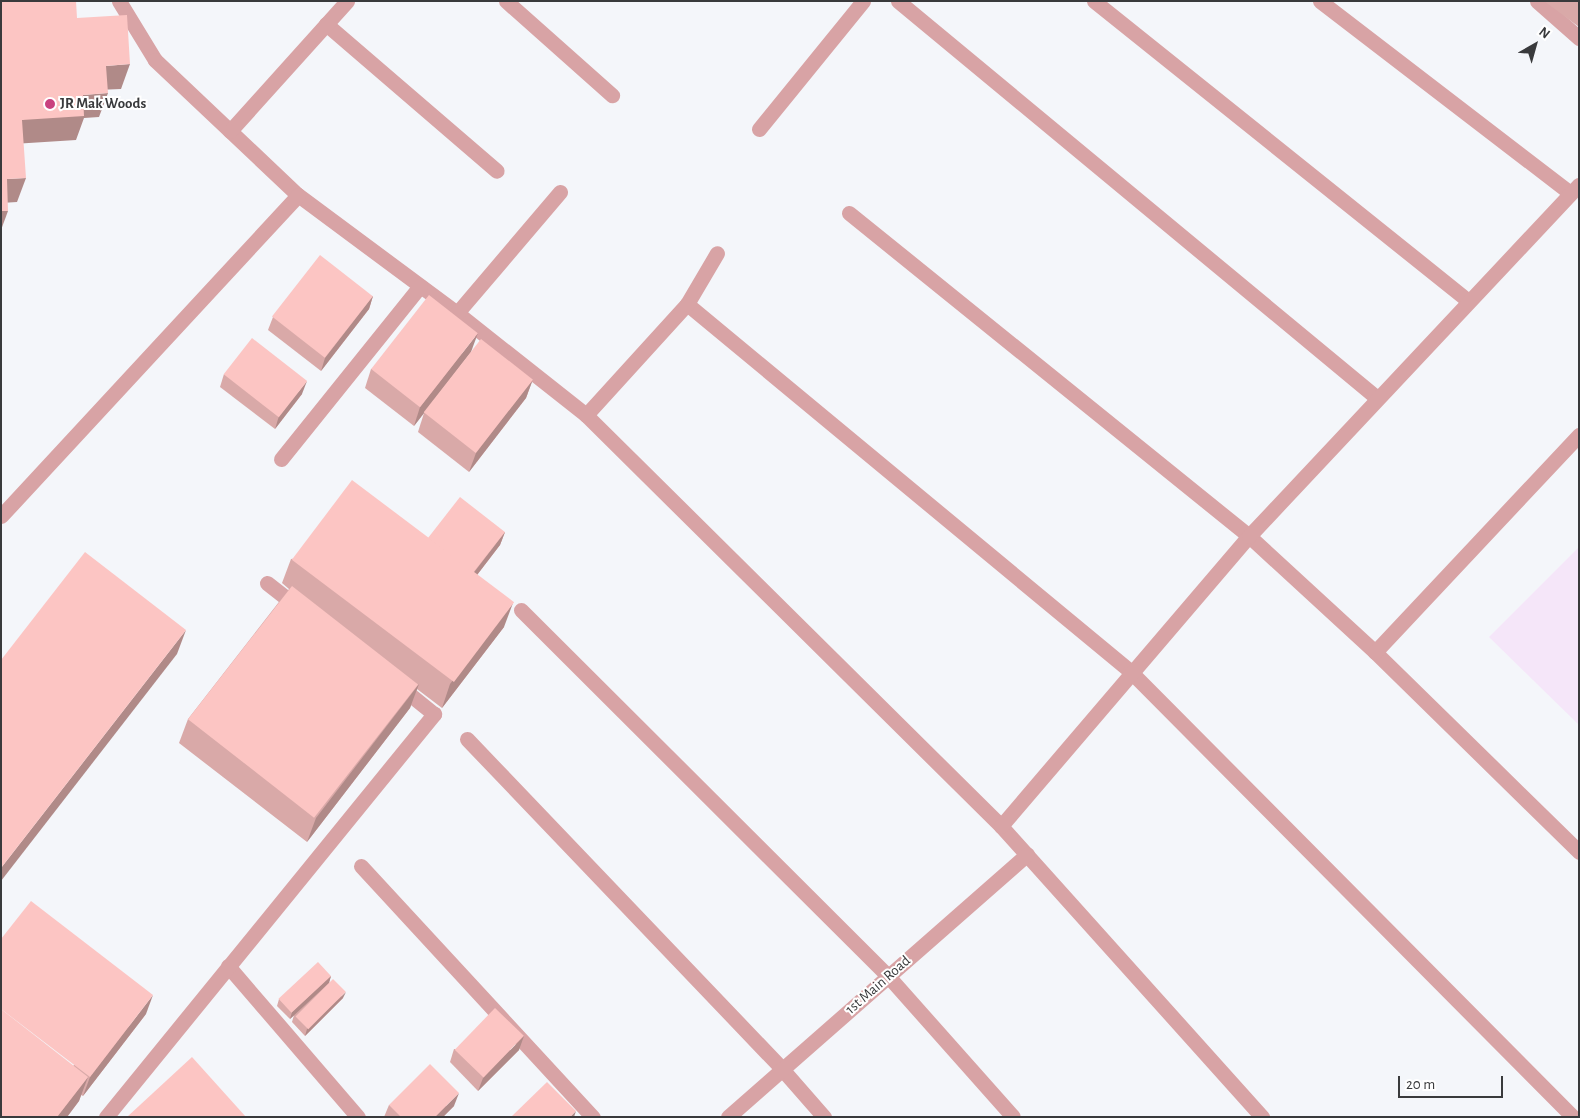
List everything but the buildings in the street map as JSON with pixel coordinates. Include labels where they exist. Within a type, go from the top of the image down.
[{"type":"street","points":[[119,1],[155,60],[298,195],[457,313],[586,415],[1001,826],[1262,1117]]},
{"type":"street","points":[[230,131],[346,1]]},
{"type":"street","points":[[506,1],[612,95]]},
{"type":"street","points":[[759,129],[863,1]]},
{"type":"street","points":[[898,1],[1378,398]]},
{"type":"street","points":[[1094,1],[1468,300]]},
{"type":"street","points":[[1001,826],[1130,671],[1249,536],[1468,300],[1575,189],[1320,1]]},
{"type":"street","points":[[1537,1],[1579,38]]},
{"type":"street","points":[[326,24],[497,171]]},
{"type":"street","points":[[457,313],[560,192]]},
{"type":"street","points":[[1,516],[298,195]]},
{"type":"street","points":[[848,213],[1249,536],[1375,652],[1579,852]]},
{"type":"street","points":[[586,415],[687,304],[717,253]]},
{"type":"street","points":[[281,459],[420,286]]},
{"type":"street","points":[[687,304],[1130,671],[1573,1117]]},
{"type":"street","points":[[1375,652],[1579,435]]},
{"type":"street","points":[[267,583],[312,619]]},
{"type":"street","points":[[521,610],[888,976],[1013,1117]]},
{"type":"street","points":[[106,1117],[434,714],[389,678]]},
{"type":"street","points":[[467,738],[782,1069],[824,1117]]},
{"type":"street","name":"1st Main Road","points":[[728,1117],[1027,854]]},
{"type":"street","points":[[361,866],[593,1117]]},
{"type":"street","points":[[228,966],[358,1117]]},
{"type":"shaded area","points":[[1579,547],[1579,725],[1489,637]]},
{"type":"place","name":"JR Mak Woods","points":[[50,104]]}]
